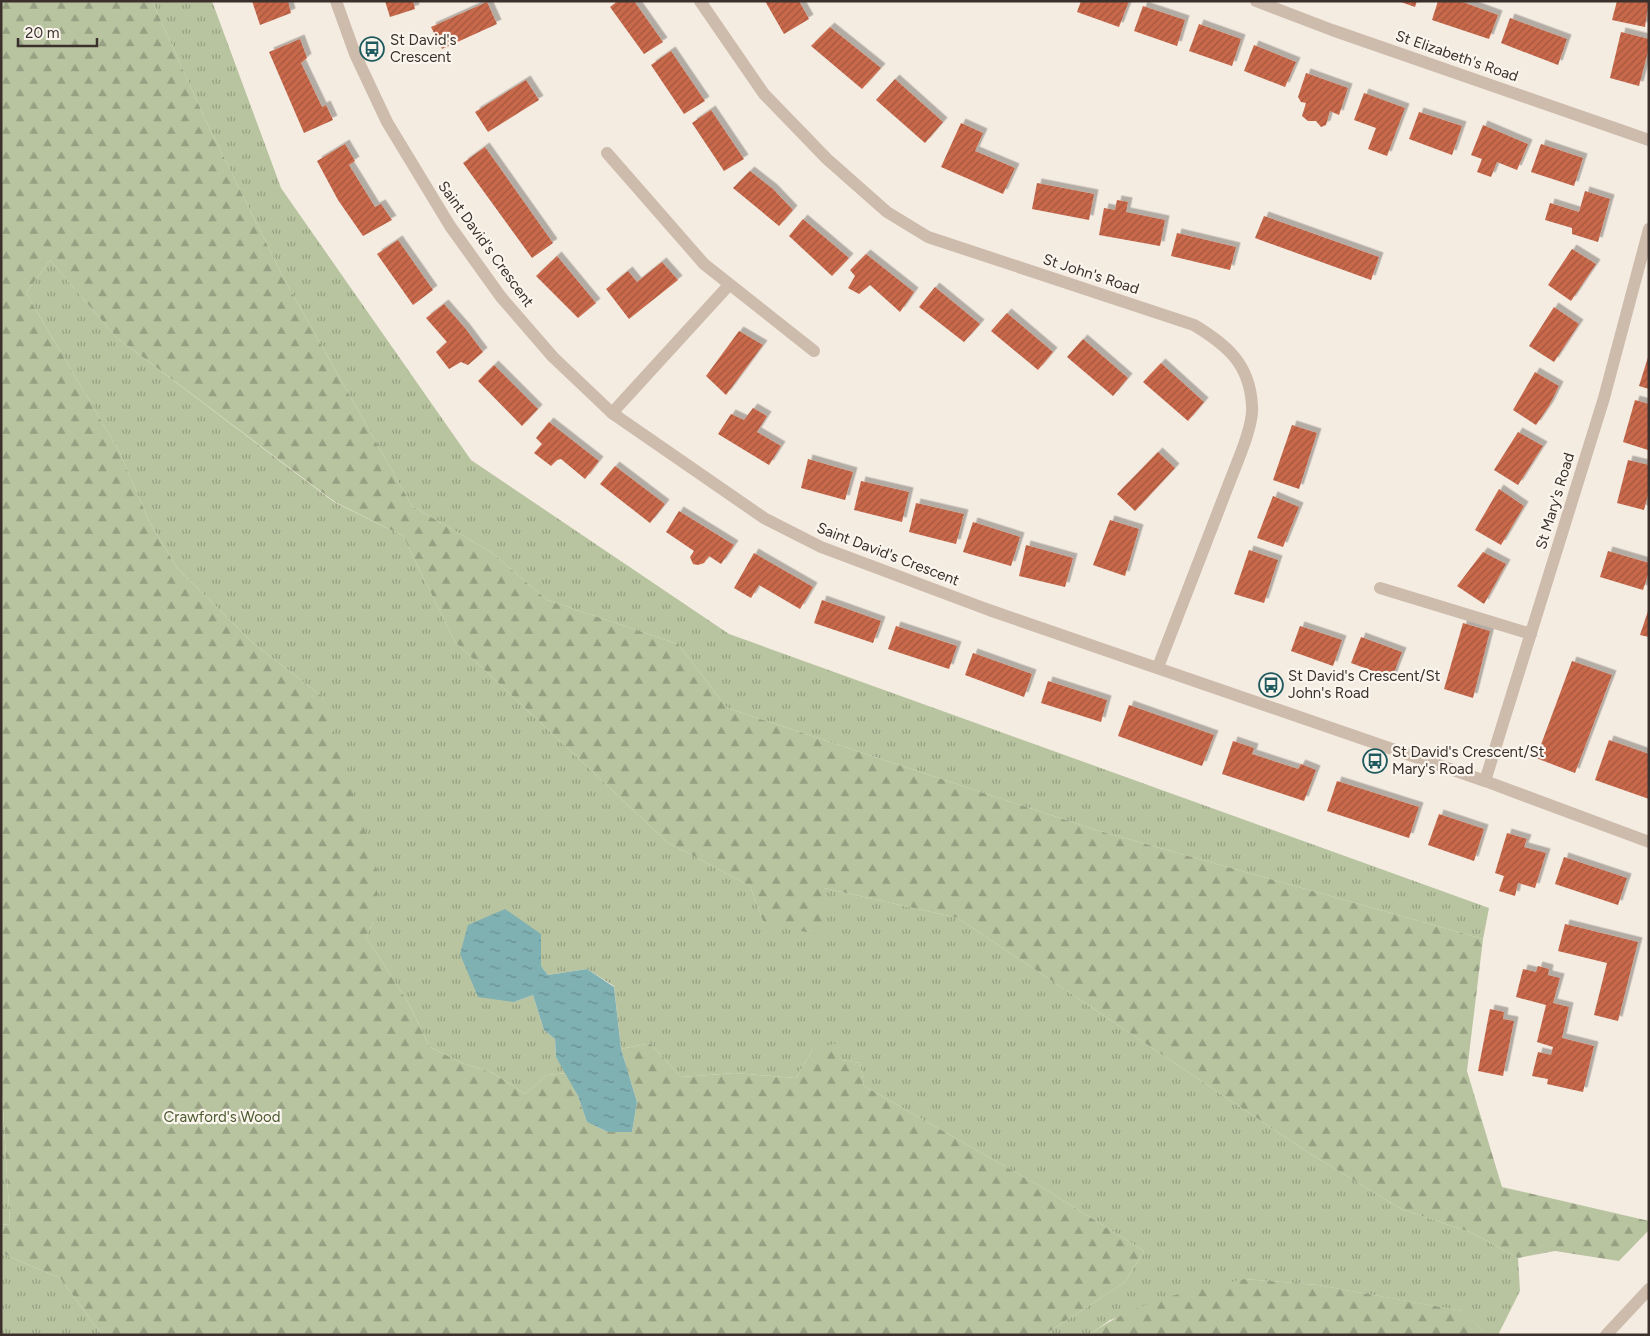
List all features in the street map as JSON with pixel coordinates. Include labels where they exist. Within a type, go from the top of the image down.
[{"type":"street","name":"Saint David's Crescent","points":[[336,1],[355,54],[386,122],[450,226],[501,297],[553,357],[612,413],[764,518],[821,547],[989,610],[1486,781],[1649,842]]},
{"type":"street","name":"St John's Road","points":[[700,1],[764,94],[827,159],[887,212],[928,237],[1194,325],[1217,339],[1238,358],[1249,385],[1253,408],[1242,448],[1158,667]]},
{"type":"street","name":"St Elizabeth's Road","points":[[1256,1],[1332,30],[1649,140]]},
{"type":"street","points":[[607,153],[704,264],[814,351]]},
{"type":"street","name":"St Mary's Road","points":[[1486,781],[1604,398],[1649,229]]},
{"type":"street","points":[[612,413],[729,285]]},
{"type":"street","points":[[1380,588],[1531,634]]},
{"type":"street","points":[[1606,1335],[1649,1289]]},
{"type":"green space","name":"Crawford's Wood","points":[[1,1],[152,1],[206,121],[284,279],[412,506],[491,552],[547,600],[678,644],[727,708],[1096,830],[1483,939],[1467,1071],[1502,1187],[1649,1221],[1649,1230],[1619,1261],[1555,1251],[1518,1258],[1470,1232],[1401,1209],[1309,1153],[958,918],[824,888],[822,935],[764,924],[750,886],[667,842],[455,642],[403,536],[335,502],[116,337],[50,260],[26,293],[119,451],[149,521],[177,568],[253,643],[323,697],[377,870],[377,914],[366,937],[409,1004],[430,1047],[462,1063],[493,1073],[525,1094],[547,1075],[567,1073],[587,1122],[608,1132],[632,1132],[637,1102],[621,1049],[650,1043],[681,1077],[735,1073],[796,1078],[813,1049],[839,1043],[842,1060],[860,1063],[864,1086],[1045,1189],[1144,1251],[1125,1282],[1044,1335],[102,1335],[60,1278],[1,1253],[1,1225],[10,1224],[1,1076]]},
{"type":"green space","points":[[152,1],[212,1],[281,188],[471,460],[729,634],[1489,908],[1483,939],[1096,830],[727,708],[678,644],[547,600],[491,552],[412,506],[284,279],[206,121]]},
{"type":"green space","points":[[50,260],[116,337],[334,502],[403,536],[455,642],[667,842],[750,886],[764,924],[824,888],[958,918],[1309,1153],[1401,1209],[1470,1232],[1518,1258],[1520,1291],[1498,1335],[1483,1335],[1483,1331],[1462,1311],[1318,1285],[1244,1279],[1110,1320],[1089,1335],[1044,1335],[1125,1282],[1144,1251],[1045,1189],[864,1086],[860,1063],[841,1060],[813,1049],[796,1078],[735,1073],[681,1077],[650,1043],[621,1049],[614,986],[587,969],[548,975],[541,966],[541,934],[514,1002],[533,995],[544,1030],[555,1039],[556,1057],[567,1073],[547,1075],[525,1094],[493,1073],[462,1063],[430,1047],[409,1004],[366,937],[377,914],[323,697],[253,643],[177,568],[149,521],[119,451],[26,293]]},
{"type":"green space","points":[[1,1076],[10,1224],[1,1225]]},
{"type":"green space","points":[[1,1253],[60,1278],[102,1335],[1,1335]]},
{"type":"green space","points":[[1244,1279],[1318,1285],[1463,1311],[1483,1331],[1483,1335],[1089,1335],[1127,1313],[1164,1298]]},
{"type":"water","points":[[505,909],[541,934],[541,966],[548,975],[587,969],[614,987],[621,1049],[637,1102],[632,1132],[608,1132],[587,1122],[578,1096],[556,1057],[555,1039],[544,1030],[533,995],[514,1002],[478,997],[460,954],[468,925]]},
{"type":"building","points":[[252,1],[288,1],[291,13],[260,25]]},
{"type":"building","points":[[385,1],[413,1],[415,9],[390,17]]},
{"type":"building","points":[[618,1],[634,1],[663,42],[644,54],[610,7]]},
{"type":"building","points":[[765,1],[799,1],[809,19],[784,34]]},
{"type":"building","points":[[1081,1],[1129,1],[1119,27],[1077,12]]},
{"type":"building","points":[[1398,1],[1417,1],[1415,7]]},
{"type":"building","points":[[1438,1],[1460,1],[1498,15],[1489,39],[1432,20]]},
{"type":"building","points":[[1617,1],[1649,1],[1645,27],[1612,20]]},
{"type":"building","points":[[487,2],[497,24],[442,49],[431,27]]},
{"type":"building","points":[[1143,6],[1185,20],[1177,46],[1134,31]]},
{"type":"building","points":[[1510,18],[1567,39],[1558,65],[1501,43]]},
{"type":"building","points":[[1199,24],[1241,39],[1232,66],[1189,51]]},
{"type":"building","points":[[830,27],[881,68],[862,89],[811,46]]},
{"type":"building","points":[[1621,32],[1649,39],[1649,48],[1639,86],[1610,78]]},
{"type":"building","points":[[300,39],[307,58],[301,63],[322,107],[326,105],[333,120],[304,133],[269,52]]},
{"type":"building","points":[[1254,45],[1296,62],[1285,87],[1244,71]]},
{"type":"building","points":[[671,51],[705,101],[684,114],[651,65]]},
{"type":"building","points":[[1306,73],[1348,88],[1339,115],[1330,111],[1326,125],[1321,127],[1316,121],[1308,121],[1302,116],[1306,103],[1301,102],[1298,97]]},
{"type":"building","points":[[895,79],[943,122],[925,143],[876,100]]},
{"type":"building","points":[[526,80],[539,100],[488,132],[475,112]]},
{"type":"building","points":[[1364,93],[1405,108],[1387,156],[1368,149],[1376,128],[1354,120]]},
{"type":"building","points":[[711,110],[744,159],[724,171],[692,123]]},
{"type":"building","points":[[1419,112],[1462,126],[1452,155],[1409,139]]},
{"type":"building","points":[[961,123],[983,133],[975,151],[1015,168],[1003,194],[941,167]]},
{"type":"building","points":[[1483,125],[1528,144],[1517,170],[1497,162],[1491,177],[1477,172],[1482,159],[1471,155]]},
{"type":"building","points":[[345,144],[355,161],[349,165],[375,207],[381,204],[392,220],[363,236],[338,200],[317,161]]},
{"type":"building","points":[[1541,144],[1583,158],[1574,186],[1531,172]]},
{"type":"building","points":[[485,147],[553,243],[532,258],[463,163]]},
{"type":"building","points":[[750,171],[773,189],[793,210],[779,226],[733,188]]},
{"type":"building","points":[[1037,183],[1094,194],[1089,220],[1032,209]]},
{"type":"building","points":[[1585,191],[1610,199],[1598,242],[1572,234],[1572,228],[1545,220],[1550,203],[1579,212]]},
{"type":"building","points":[[1117,200],[1128,202],[1126,212],[1165,220],[1160,246],[1099,235],[1104,208],[1115,210]]},
{"type":"building","points":[[1264,216],[1379,257],[1371,280],[1255,238]]},
{"type":"building","points":[[803,219],[849,258],[832,276],[789,236]]},
{"type":"building","points":[[1177,233],[1236,247],[1230,270],[1171,256]]},
{"type":"building","points":[[398,240],[433,290],[413,305],[377,254]]},
{"type":"building","points":[[1572,249],[1596,264],[1571,301],[1548,285]]},
{"type":"building","points":[[866,254],[914,292],[900,312],[870,285],[859,294],[848,288],[855,276],[850,270]]},
{"type":"building","points":[[557,256],[596,303],[578,318],[536,276]]},
{"type":"building","points":[[662,262],[678,280],[629,319],[606,289],[628,271],[637,282]]},
{"type":"building","points":[[935,287],[980,324],[964,342],[919,307]]},
{"type":"building","points":[[444,304],[483,352],[468,365],[461,362],[449,369],[436,352],[447,342],[426,318]]},
{"type":"building","points":[[1554,307],[1579,324],[1554,362],[1529,346]]},
{"type":"building","points":[[1007,313],[1053,352],[1038,370],[991,331]]},
{"type":"building","points":[[739,331],[763,345],[726,395],[706,376]]},
{"type":"building","points":[[1083,339],[1128,378],[1113,396],[1067,357]]},
{"type":"building","points":[[1649,354],[1649,389],[1639,386]]},
{"type":"building","points":[[1161,363],[1204,402],[1188,421],[1143,382]]},
{"type":"building","points":[[494,365],[538,409],[522,426],[478,381]]},
{"type":"building","points":[[1535,372],[1559,386],[1549,406],[1536,425],[1513,410]]},
{"type":"building","points":[[1635,400],[1649,404],[1648,450],[1623,442]]},
{"type":"building","points":[[753,408],[767,416],[757,432],[781,446],[769,465],[718,434],[731,414],[744,420]]},
{"type":"building","points":[[549,422],[599,461],[585,479],[561,459],[551,466],[534,453],[542,444],[536,438]]},
{"type":"building","points":[[1292,425],[1317,433],[1299,489],[1273,480]]},
{"type":"building","points":[[1518,432],[1543,446],[1518,485],[1494,470]]},
{"type":"building","points":[[1158,452],[1175,468],[1135,511],[1117,494]]},
{"type":"building","points":[[808,459],[853,472],[845,500],[801,488]]},
{"type":"building","points":[[1628,460],[1649,465],[1649,491],[1644,510],[1617,503]]},
{"type":"building","points":[[615,466],[665,504],[650,523],[600,484]]},
{"type":"building","points":[[861,481],[909,492],[902,522],[854,510]]},
{"type":"building","points":[[1499,489],[1524,506],[1501,545],[1475,530]]},
{"type":"building","points":[[1273,496],[1299,507],[1283,547],[1257,538]]},
{"type":"building","points":[[916,503],[964,514],[956,544],[909,532]]},
{"type":"building","points":[[679,511],[734,545],[721,564],[709,556],[704,563],[693,564],[690,557],[694,551],[666,532]]},
{"type":"building","points":[[1110,520],[1139,529],[1125,576],[1093,565]]},
{"type":"building","points":[[973,522],[1020,537],[1011,566],[963,552]]},
{"type":"building","points":[[1026,545],[1073,558],[1065,587],[1019,576]]},
{"type":"building","points":[[1249,550],[1278,560],[1264,603],[1234,594]]},
{"type":"building","points":[[1608,551],[1649,563],[1649,572],[1643,590],[1600,577]]},
{"type":"building","points":[[1483,552],[1506,564],[1484,604],[1457,586]]},
{"type":"building","points":[[754,553],[813,587],[800,609],[759,585],[751,598],[734,588]]},
{"type":"building","points":[[822,600],[881,621],[873,643],[814,623]]},
{"type":"building","points":[[1649,608],[1649,637],[1640,635]]},
{"type":"building","points":[[1463,623],[1490,631],[1473,698],[1444,689]]},
{"type":"building","points":[[896,626],[957,646],[949,669],[888,649]]},
{"type":"building","points":[[1300,626],[1342,640],[1333,666],[1291,651]]},
{"type":"building","points":[[1361,637],[1402,652],[1392,678],[1351,663]]},
{"type":"building","points":[[973,653],[1032,674],[1024,697],[965,675]]},
{"type":"building","points":[[1572,661],[1612,675],[1575,773],[1536,758]]},
{"type":"building","points":[[1048,681],[1107,700],[1101,722],[1041,703]]},
{"type":"building","points":[[1129,705],[1214,735],[1202,766],[1118,736]]},
{"type":"building","points":[[1609,740],[1649,754],[1649,799],[1595,780]]},
{"type":"building","points":[[1233,741],[1254,748],[1252,754],[1298,769],[1301,764],[1316,770],[1304,801],[1222,774]]},
{"type":"building","points":[[1337,781],[1419,807],[1409,838],[1327,811]]},
{"type":"building","points":[[1439,814],[1484,829],[1474,861],[1428,845]]},
{"type":"building","points":[[1507,833],[1527,839],[1524,847],[1546,853],[1535,888],[1518,883],[1515,896],[1499,891],[1504,876],[1495,873]]},
{"type":"building","points":[[1564,857],[1627,878],[1618,905],[1555,884]]},
{"type":"building","points":[[1565,924],[1638,942],[1618,1021],[1594,1015],[1607,963],[1558,951]]},
{"type":"building","points":[[1538,966],[1549,969],[1548,975],[1560,978],[1553,1003],[1569,1007],[1562,1038],[1594,1046],[1583,1092],[1547,1084],[1548,1079],[1532,1076],[1538,1052],[1551,1055],[1553,1047],[1537,1042],[1546,1005],[1516,997],[1523,969],[1536,972]]},
{"type":"building","points":[[1490,1009],[1504,1012],[1503,1019],[1514,1021],[1503,1076],[1478,1071]]},
{"type":"place","name":"St David's Crescent","points":[[372,49]]},
{"type":"place","name":"St David's Crescent/St John's Road","points":[[1271,685]]},
{"type":"place","name":"St David's Crescent/St Mary's Road","points":[[1375,761]]}]
